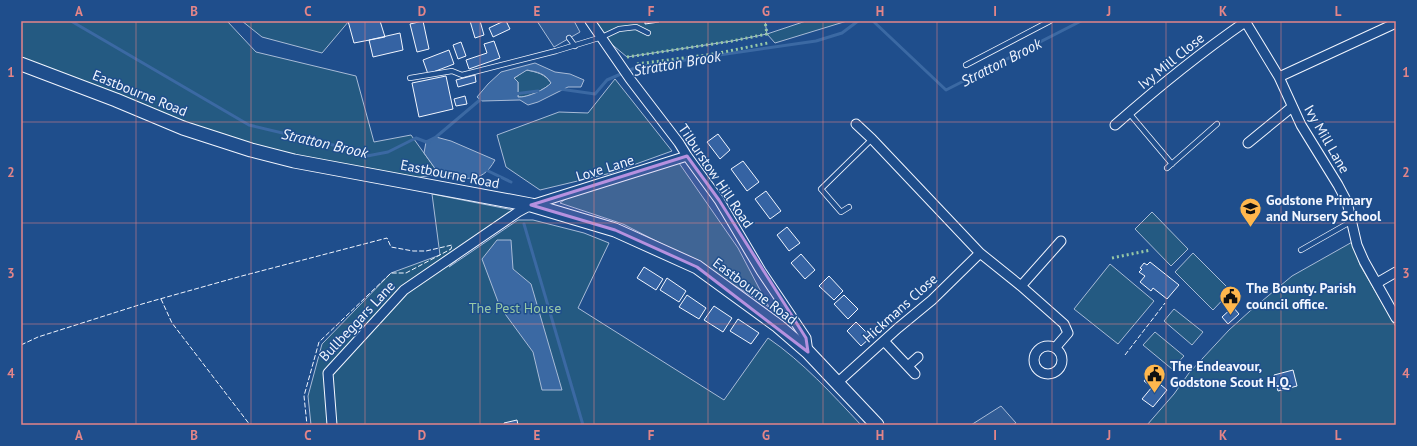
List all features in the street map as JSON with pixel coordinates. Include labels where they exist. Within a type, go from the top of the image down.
[{"type":"main road","name":"Eastbourne Road","points":[[21,64],[116,100],[183,128],[251,150],[294,161],[531,205],[615,230],[697,268],[778,326],[808,352],[877,425]]},
{"type":"street","name":"Tilburstow Hill Road","points":[[590,21],[625,72],[679,143],[719,200],[761,271],[806,338],[808,352]]},
{"type":"street","name":"Ivy Mill Lane","points":[[1245,21],[1279,77],[1301,126],[1347,202],[1357,245],[1396,318]]},
{"type":"street","name":"Ivy Mill Close","points":[[1116,124],[1218,41],[1245,21]]},
{"type":"street","points":[[1279,77],[1396,23]]},
{"type":"street","points":[[1248,143],[1292,107]]},
{"type":"street","points":[[856,124],[980,253],[1021,286],[1064,324],[1068,333],[1055,348]]},
{"type":"street","name":"Love Lane","points":[[531,205],[687,156]]},
{"type":"street","name":"Bullbeggars Lane","points":[[332,425],[328,373],[404,290],[518,212],[531,205]]},
{"type":"street","points":[[1021,286],[1061,241]]},
{"type":"street","name":"Hickmans Close","points":[[837,383],[932,300],[980,253]]},
{"type":"street","points":[[1376,283],[1396,272]]},
{"type":"street","points":[[884,341],[915,374]]},
{"type":"street","points":[[908,366],[918,358]]},
{"type":"lane","points":[[966,65],[1050,21]]},
{"type":"lane","points":[[410,78],[452,72],[462,75],[575,46],[602,37],[619,29],[636,27],[648,33]]},
{"type":"lane","points":[[569,38],[575,46]]},
{"type":"lane","points":[[1129,113],[1172,164]]},
{"type":"lane","points":[[1167,168],[1217,124]]},
{"type":"lane","points":[[849,207],[841,212],[821,189],[872,139]]},
{"type":"lane","points":[[1301,250],[1352,221]]},
{"type":"highlighted area","points":[[687,156],[719,200],[806,338],[808,352],[697,267],[615,230],[531,205]]},
{"type":"green space","points":[[21,21],[227,21],[256,52],[356,76],[374,142],[411,135],[439,174],[402,180],[294,161],[21,64]]},
{"type":"green space","points":[[242,21],[349,21],[322,53],[262,37]]},
{"type":"green space","points":[[596,21],[765,21],[767,34],[732,41],[627,57],[609,42]]},
{"type":"green space","points":[[806,21],[847,21],[775,43],[767,34]]},
{"type":"green space","points":[[526,70],[546,77],[551,83],[536,93],[518,97],[518,82],[513,79]]},
{"type":"green space","points":[[615,79],[672,151],[611,173],[540,190],[506,167],[497,135],[559,112],[588,113]]},
{"type":"green space","points":[[679,163],[738,248],[769,307],[699,263],[623,224],[560,203],[567,198]]},
{"type":"green space","name":"The Pest House","points":[[432,194],[513,210],[449,267],[518,220],[533,220],[584,233],[609,243],[578,308],[724,400],[768,338],[805,368],[861,425],[311,425],[308,396],[322,344],[391,273],[440,255]]},
{"type":"green space","points":[[1152,212],[1188,249],[1171,266],[1135,229]]},
{"type":"green space","points":[[1354,241],[1360,265],[1396,327],[1396,425],[1147,425],[1174,394],[1189,373],[1229,330],[1250,311],[1292,276]]},
{"type":"green space","points":[[1193,253],[1231,291],[1213,310],[1175,272]]},
{"type":"green space","points":[[1110,264],[1154,301],[1118,344],[1074,309]]},
{"type":"green space","points":[[1174,309],[1203,332],[1192,345],[1164,321]]},
{"type":"green space","points":[[1155,332],[1184,356],[1172,369],[1143,345]]},
{"type":"shaded area","points":[[537,21],[574,21],[580,32],[554,47]]},
{"type":"shaded area","points":[[535,63],[555,72],[570,74],[584,80],[581,87],[568,87],[538,102],[528,105],[520,100],[482,101],[477,97],[501,72]],"holes":[[[527,70],[543,75],[551,83],[536,93],[518,97],[518,82],[514,78]]]},
{"type":"shaded area","points":[[436,137],[451,141],[495,160],[484,174],[477,177],[464,178],[439,174],[424,153],[426,142]]},
{"type":"shaded area","points":[[497,240],[511,240],[513,269],[531,284],[562,390],[542,390],[533,352],[500,307],[482,259]]},
{"type":"shaded area","points":[[1001,406],[1016,423],[1012,425],[971,425]]},
{"type":"building","points":[[348,21],[380,21],[385,37],[354,43]]},
{"type":"building","points":[[423,21],[429,49],[417,52],[410,24]]},
{"type":"building","points":[[470,21],[480,21],[484,35],[475,38]]},
{"type":"building","points":[[506,21],[510,29],[493,37],[489,28]]},
{"type":"building","points":[[645,21],[659,21],[659,22],[645,24]]},
{"type":"building","points":[[400,33],[403,50],[373,57],[369,40]]},
{"type":"building","points":[[494,41],[500,58],[469,69],[466,60],[487,53],[484,44]]},
{"type":"building","points":[[461,42],[466,56],[458,59],[453,45]]},
{"type":"building","points":[[449,50],[454,64],[428,74],[423,60]]},
{"type":"building","points":[[475,75],[476,82],[458,87],[456,80]]},
{"type":"building","points":[[446,76],[453,109],[419,117],[412,83]]},
{"type":"building","points":[[465,96],[467,104],[456,106],[454,99]]},
{"type":"building","points":[[718,134],[730,150],[720,159],[707,142]]},
{"type":"building","points":[[743,161],[759,182],[747,191],[731,169]]},
{"type":"building","points":[[766,191],[781,211],[770,219],[755,199]]},
{"type":"building","points":[[787,227],[800,243],[789,251],[777,235]]},
{"type":"building","points":[[801,254],[815,270],[805,279],[791,263]]},
{"type":"building","points":[[1150,262],[1179,285],[1167,299],[1153,288],[1151,291],[1140,282],[1145,276],[1139,272],[1142,269],[1140,268],[1144,263],[1147,265]]},
{"type":"building","points":[[644,267],[663,279],[656,290],[637,278]]},
{"type":"building","points":[[829,276],[843,291],[834,300],[819,286]]},
{"type":"building","points":[[667,278],[686,291],[679,302],[660,290]]},
{"type":"building","points":[[687,295],[706,308],[699,319],[679,307]]},
{"type":"building","points":[[844,295],[858,309],[848,319],[834,304]]},
{"type":"building","points":[[714,306],[732,318],[723,332],[704,320]]},
{"type":"building","name":"The Bounty. Parish council office.","points":[[1233,307],[1239,314],[1228,324],[1222,317]]},
{"type":"building","points":[[738,319],[759,333],[751,344],[730,331]]},
{"type":"building","points":[[856,322],[871,337],[861,346],[847,331]]},
{"type":"building","points":[[1293,370],[1297,386],[1278,391],[1274,375]]},
{"type":"building","name":"The Endeavour, Godstone Scout H.Q.","points":[[1149,375],[1167,390],[1153,407],[1142,399],[1152,387],[1144,381]]},
{"type":"building","points":[[517,420],[518,425],[504,425],[504,423]]},
{"type":"waterway","name":"Stratton Brook","points":[[71,21],[249,125],[333,145],[367,156],[388,152],[416,138],[429,143]]},
{"type":"waterway","name":"Stratton Brook","points":[[560,89],[595,94],[607,80],[637,67],[816,41],[842,33],[858,21]]},
{"type":"waterway","name":"Stratton Brook","points":[[873,21],[946,90],[1081,21]]},
{"type":"waterway","name":"Stratton Brook","points":[[514,94],[538,91]]},
{"type":"waterway","name":"Stratton Brook","points":[[426,142],[436,137],[481,99]]},
{"type":"waterway","points":[[484,169],[511,182]]},
{"type":"waterway","points":[[524,224],[583,425]]},
{"type":"hedge","points":[[627,57],[732,41],[767,34],[765,21]]},
{"type":"hedge","points":[[637,64],[714,54],[768,43]]},
{"type":"hedge","points":[[1112,258],[1151,250]]},
{"type":"fence","points":[[21,345],[38,337],[142,304],[387,238],[391,247],[413,251],[426,251],[452,245],[451,249],[406,273],[391,273],[319,342],[304,396],[307,425]]},
{"type":"fence","points":[[161,299],[172,323],[250,425]]},
{"type":"fence","points":[[1125,355],[1165,303]]},
{"type":"place","name":"Godstone Primary and Nursery School","points":[[1251,228]]},
{"type":"place","name":"The Bounty. Parish council office.","points":[[1231,316]]},
{"type":"place","name":"The Endeavour, Godstone Scout H.Q.","points":[[1155,394]]}]
